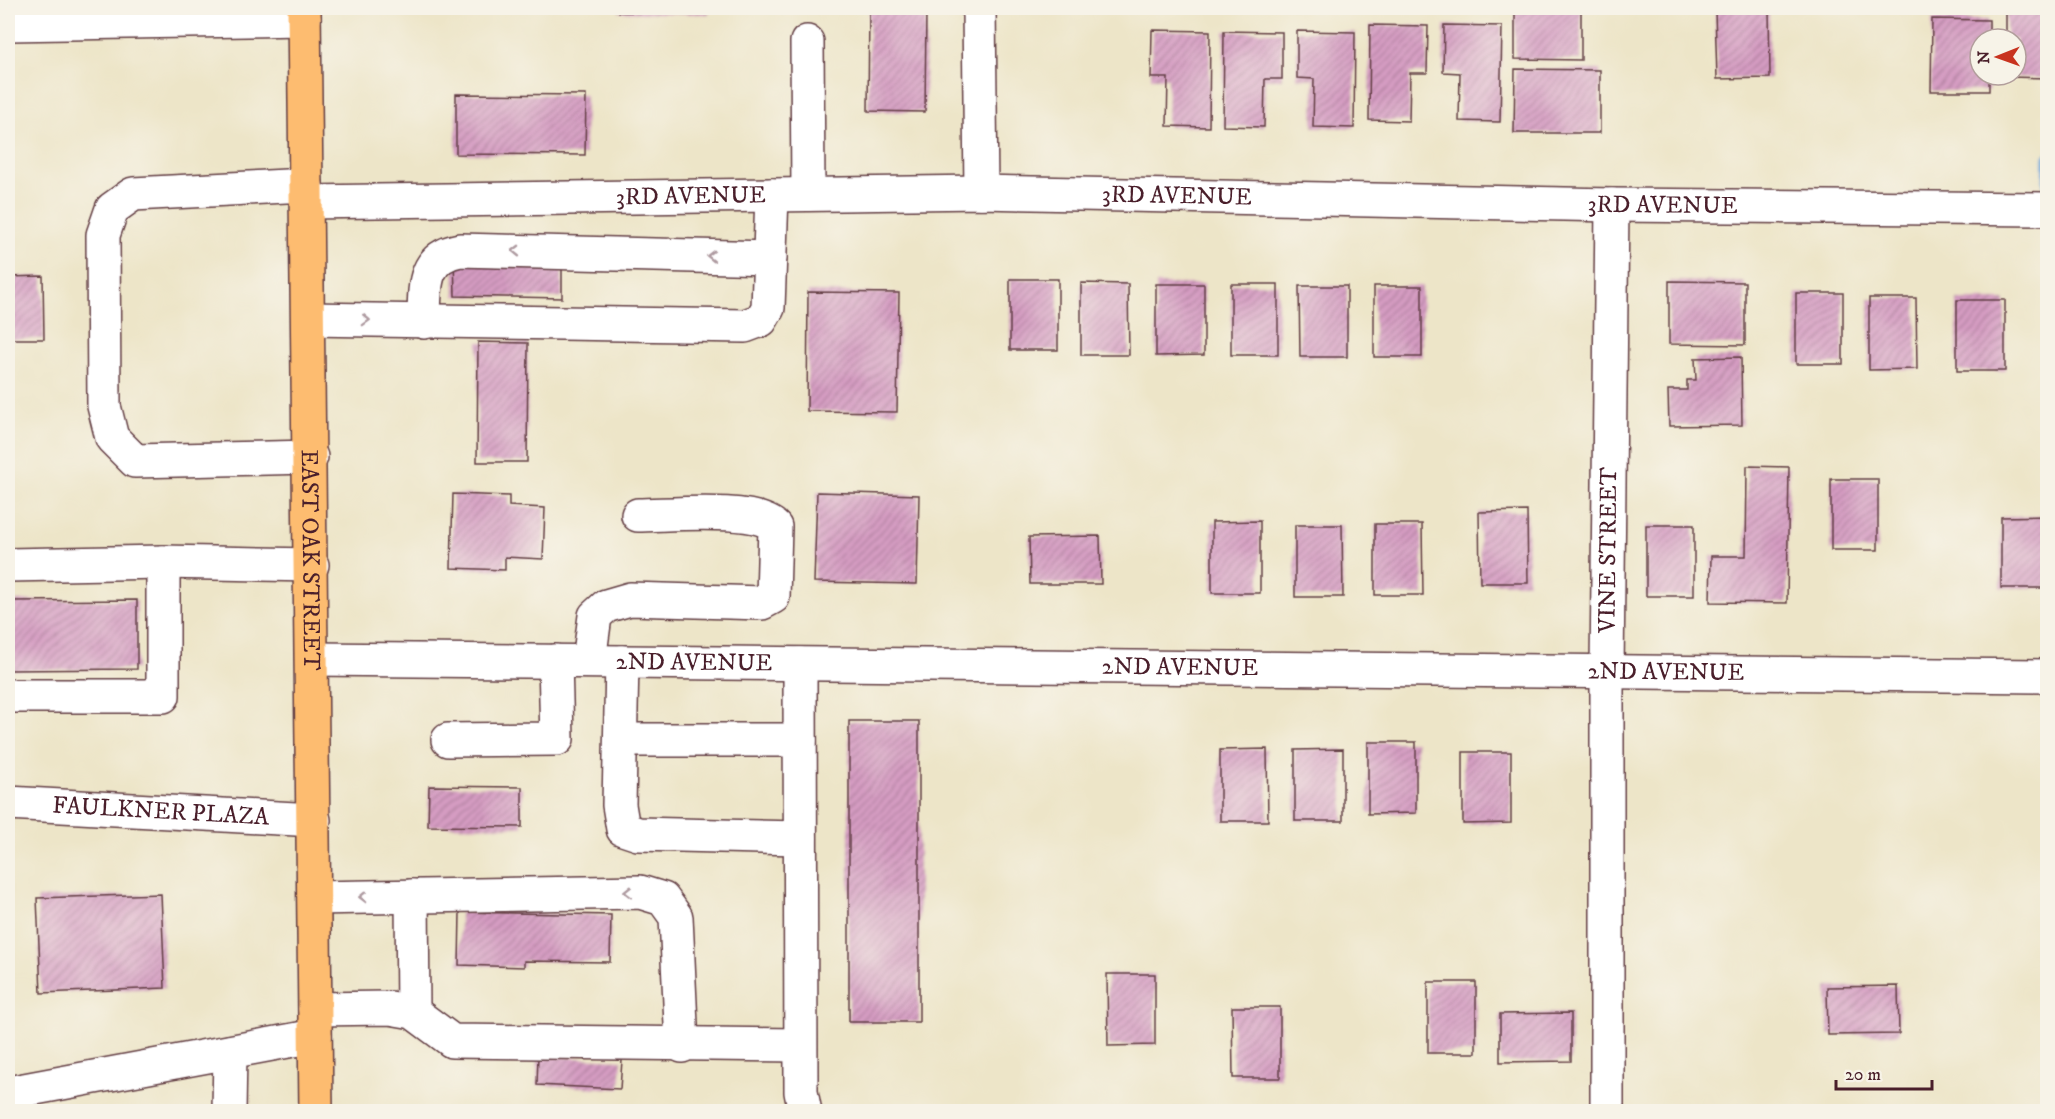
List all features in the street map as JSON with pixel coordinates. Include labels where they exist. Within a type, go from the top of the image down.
[{"type":"highway","name":"EAST OAK STREET","points":[[304,13],[312,565],[316,1112]]},
{"type":"street","points":[[979,8],[981,192]]},
{"type":"street","points":[[8,24],[304,13]]},
{"type":"street","points":[[807,42],[808,194]]},
{"type":"street","name":"3RD AVENUE","points":[[310,457],[135,461],[112,438],[104,406],[103,235],[112,209],[133,194],[772,195],[981,192],[1612,205],[2048,209]]},
{"type":"street","points":[[308,319],[745,326],[761,320],[768,308],[772,195]]},
{"type":"street","name":"VINE STREET","points":[[1607,1112],[1607,672],[1612,205]]},
{"type":"street","points":[[424,322],[429,272],[434,260],[444,253],[459,250],[770,258]]},
{"type":"street","points":[[589,661],[595,616],[606,606],[630,599],[762,603],[773,597],[775,527],[770,521],[747,515],[638,516]]},
{"type":"street","points":[[8,566],[149,562],[312,565]]},
{"type":"street","points":[[8,581],[103,579],[149,562]]},
{"type":"street","points":[[8,696],[163,696],[163,674],[149,562]]},
{"type":"street","name":"2ND AVENUE","points":[[313,659],[2048,676]]},
{"type":"street","points":[[448,740],[557,739],[555,661]]},
{"type":"street","points":[[622,662],[619,806],[623,829],[638,834],[800,838]]},
{"type":"street","points":[[800,664],[800,1045],[801,1092],[805,1112]]},
{"type":"street","points":[[8,674],[163,674]]},
{"type":"street","points":[[621,740],[800,740]]},
{"type":"street","name":"FAULKNER PLAZA","points":[[8,803],[314,820]]},
{"type":"street","points":[[315,898],[640,892],[663,899],[676,917],[682,1046]]},
{"type":"street","points":[[412,896],[413,1012]]},
{"type":"street","points":[[8,1093],[230,1052],[315,1022],[390,1008],[413,1012],[452,1041],[682,1046],[800,1045]]},
{"type":"street","points":[[229,1112],[230,1052]]},
{"type":"building","points":[[619,8],[709,8],[709,14],[619,12]]},
{"type":"building","points":[[1515,8],[1581,8],[1581,60],[1515,59]]},
{"type":"building","points":[[2006,8],[2048,8],[2048,78],[2028,78],[2028,27],[2006,27]]},
{"type":"building","points":[[1769,9],[1770,78],[1717,79],[1715,10]]},
{"type":"building","points":[[869,10],[926,10],[925,112],[868,111]]},
{"type":"building","points":[[1932,19],[1989,20],[1989,27],[1968,27],[1968,87],[1989,87],[1989,91],[1931,91]]},
{"type":"building","points":[[1370,25],[1428,26],[1427,73],[1410,73],[1409,121],[1369,120]]},
{"type":"building","points":[[1444,25],[1502,26],[1500,122],[1459,121],[1460,73],[1443,72]]},
{"type":"building","points":[[1152,30],[1210,31],[1209,127],[1167,126],[1168,78],[1151,78]]},
{"type":"building","points":[[1224,31],[1282,32],[1282,79],[1265,79],[1264,127],[1223,126]]},
{"type":"building","points":[[1297,31],[1355,32],[1354,128],[1313,127],[1314,79],[1297,78]]},
{"type":"building","points":[[1515,69],[1600,70],[1600,133],[1514,133]]},
{"type":"building","points":[[456,94],[586,95],[585,155],[456,154]]},
{"type":"building","points":[[454,256],[562,258],[562,298],[455,296]]},
{"type":"building","points":[[43,276],[44,339],[8,339],[8,277]]},
{"type":"building","points":[[1010,279],[1058,279],[1058,350],[1010,350]]},
{"type":"building","points":[[1669,281],[1745,282],[1745,345],[1669,344]]},
{"type":"building","points":[[1081,283],[1128,284],[1129,355],[1081,355]]},
{"type":"building","points":[[1156,284],[1204,284],[1204,355],[1156,356]]},
{"type":"building","points":[[1231,284],[1278,284],[1278,355],[1231,355]]},
{"type":"building","points":[[1299,286],[1347,286],[1347,357],[1300,357]]},
{"type":"building","points":[[1374,286],[1422,286],[1422,357],[1374,357]]},
{"type":"building","points":[[808,292],[899,293],[897,412],[807,411]]},
{"type":"building","points":[[1796,293],[1843,293],[1843,364],[1796,364]]},
{"type":"building","points":[[1869,298],[1916,298],[1917,369],[1869,370]]},
{"type":"building","points":[[1957,300],[2005,300],[2005,371],[1957,371]]},
{"type":"building","points":[[478,342],[528,343],[527,462],[477,462]]},
{"type":"building","points":[[1741,357],[1742,425],[1669,426],[1668,390],[1687,390],[1687,380],[1696,380],[1695,358]]},
{"type":"building","points":[[1747,466],[1789,467],[1787,603],[1710,602],[1711,556],[1746,556]]},
{"type":"building","points":[[1831,479],[1878,479],[1878,550],[1831,550]]},
{"type":"building","points":[[817,492],[919,495],[917,584],[814,582]]},
{"type":"building","points":[[453,494],[509,496],[509,506],[545,508],[543,559],[505,557],[505,570],[451,568]]},
{"type":"building","points":[[1527,511],[1528,583],[1480,583],[1479,512]]},
{"type":"building","points":[[2048,516],[2048,588],[2001,588],[2001,517]]},
{"type":"building","points":[[1260,521],[1260,593],[1212,593],[1212,522]]},
{"type":"building","points":[[1375,524],[1422,524],[1423,595],[1375,595]]},
{"type":"building","points":[[1295,525],[1342,525],[1343,597],[1295,597]]},
{"type":"building","points":[[1646,525],[1694,525],[1694,596],[1646,596]]},
{"type":"building","points":[[1100,536],[1101,584],[1030,584],[1029,537]]},
{"type":"building","points":[[137,600],[137,669],[8,670],[8,601]]},
{"type":"building","points":[[849,721],[919,721],[919,1022],[849,1022]]},
{"type":"building","points":[[1368,742],[1416,742],[1416,813],[1368,814]]},
{"type":"building","points":[[1267,749],[1268,821],[1220,821],[1220,750]]},
{"type":"building","points":[[1343,749],[1343,821],[1295,821],[1295,750]]},
{"type":"building","points":[[1463,752],[1511,752],[1511,823],[1463,824]]},
{"type":"building","points":[[429,786],[522,787],[522,827],[428,826]]},
{"type":"building","points":[[161,894],[165,988],[41,993],[37,898]]},
{"type":"building","points":[[460,912],[611,915],[610,962],[524,961],[524,967],[459,965]]},
{"type":"building","points":[[1107,974],[1155,974],[1155,1045],[1108,1046]]},
{"type":"building","points":[[1428,982],[1476,982],[1476,1053],[1428,1053]]},
{"type":"building","points":[[1898,986],[1899,1034],[1828,1035],[1827,987]]},
{"type":"building","points":[[1232,1007],[1280,1007],[1280,1078],[1233,1078]]},
{"type":"building","points":[[1571,1013],[1571,1061],[1500,1062],[1500,1014]]},
{"type":"building","points":[[538,1056],[622,1060],[620,1089],[537,1085]]},
{"type":"waterway","points":[[2047,185],[2048,157]]}]
